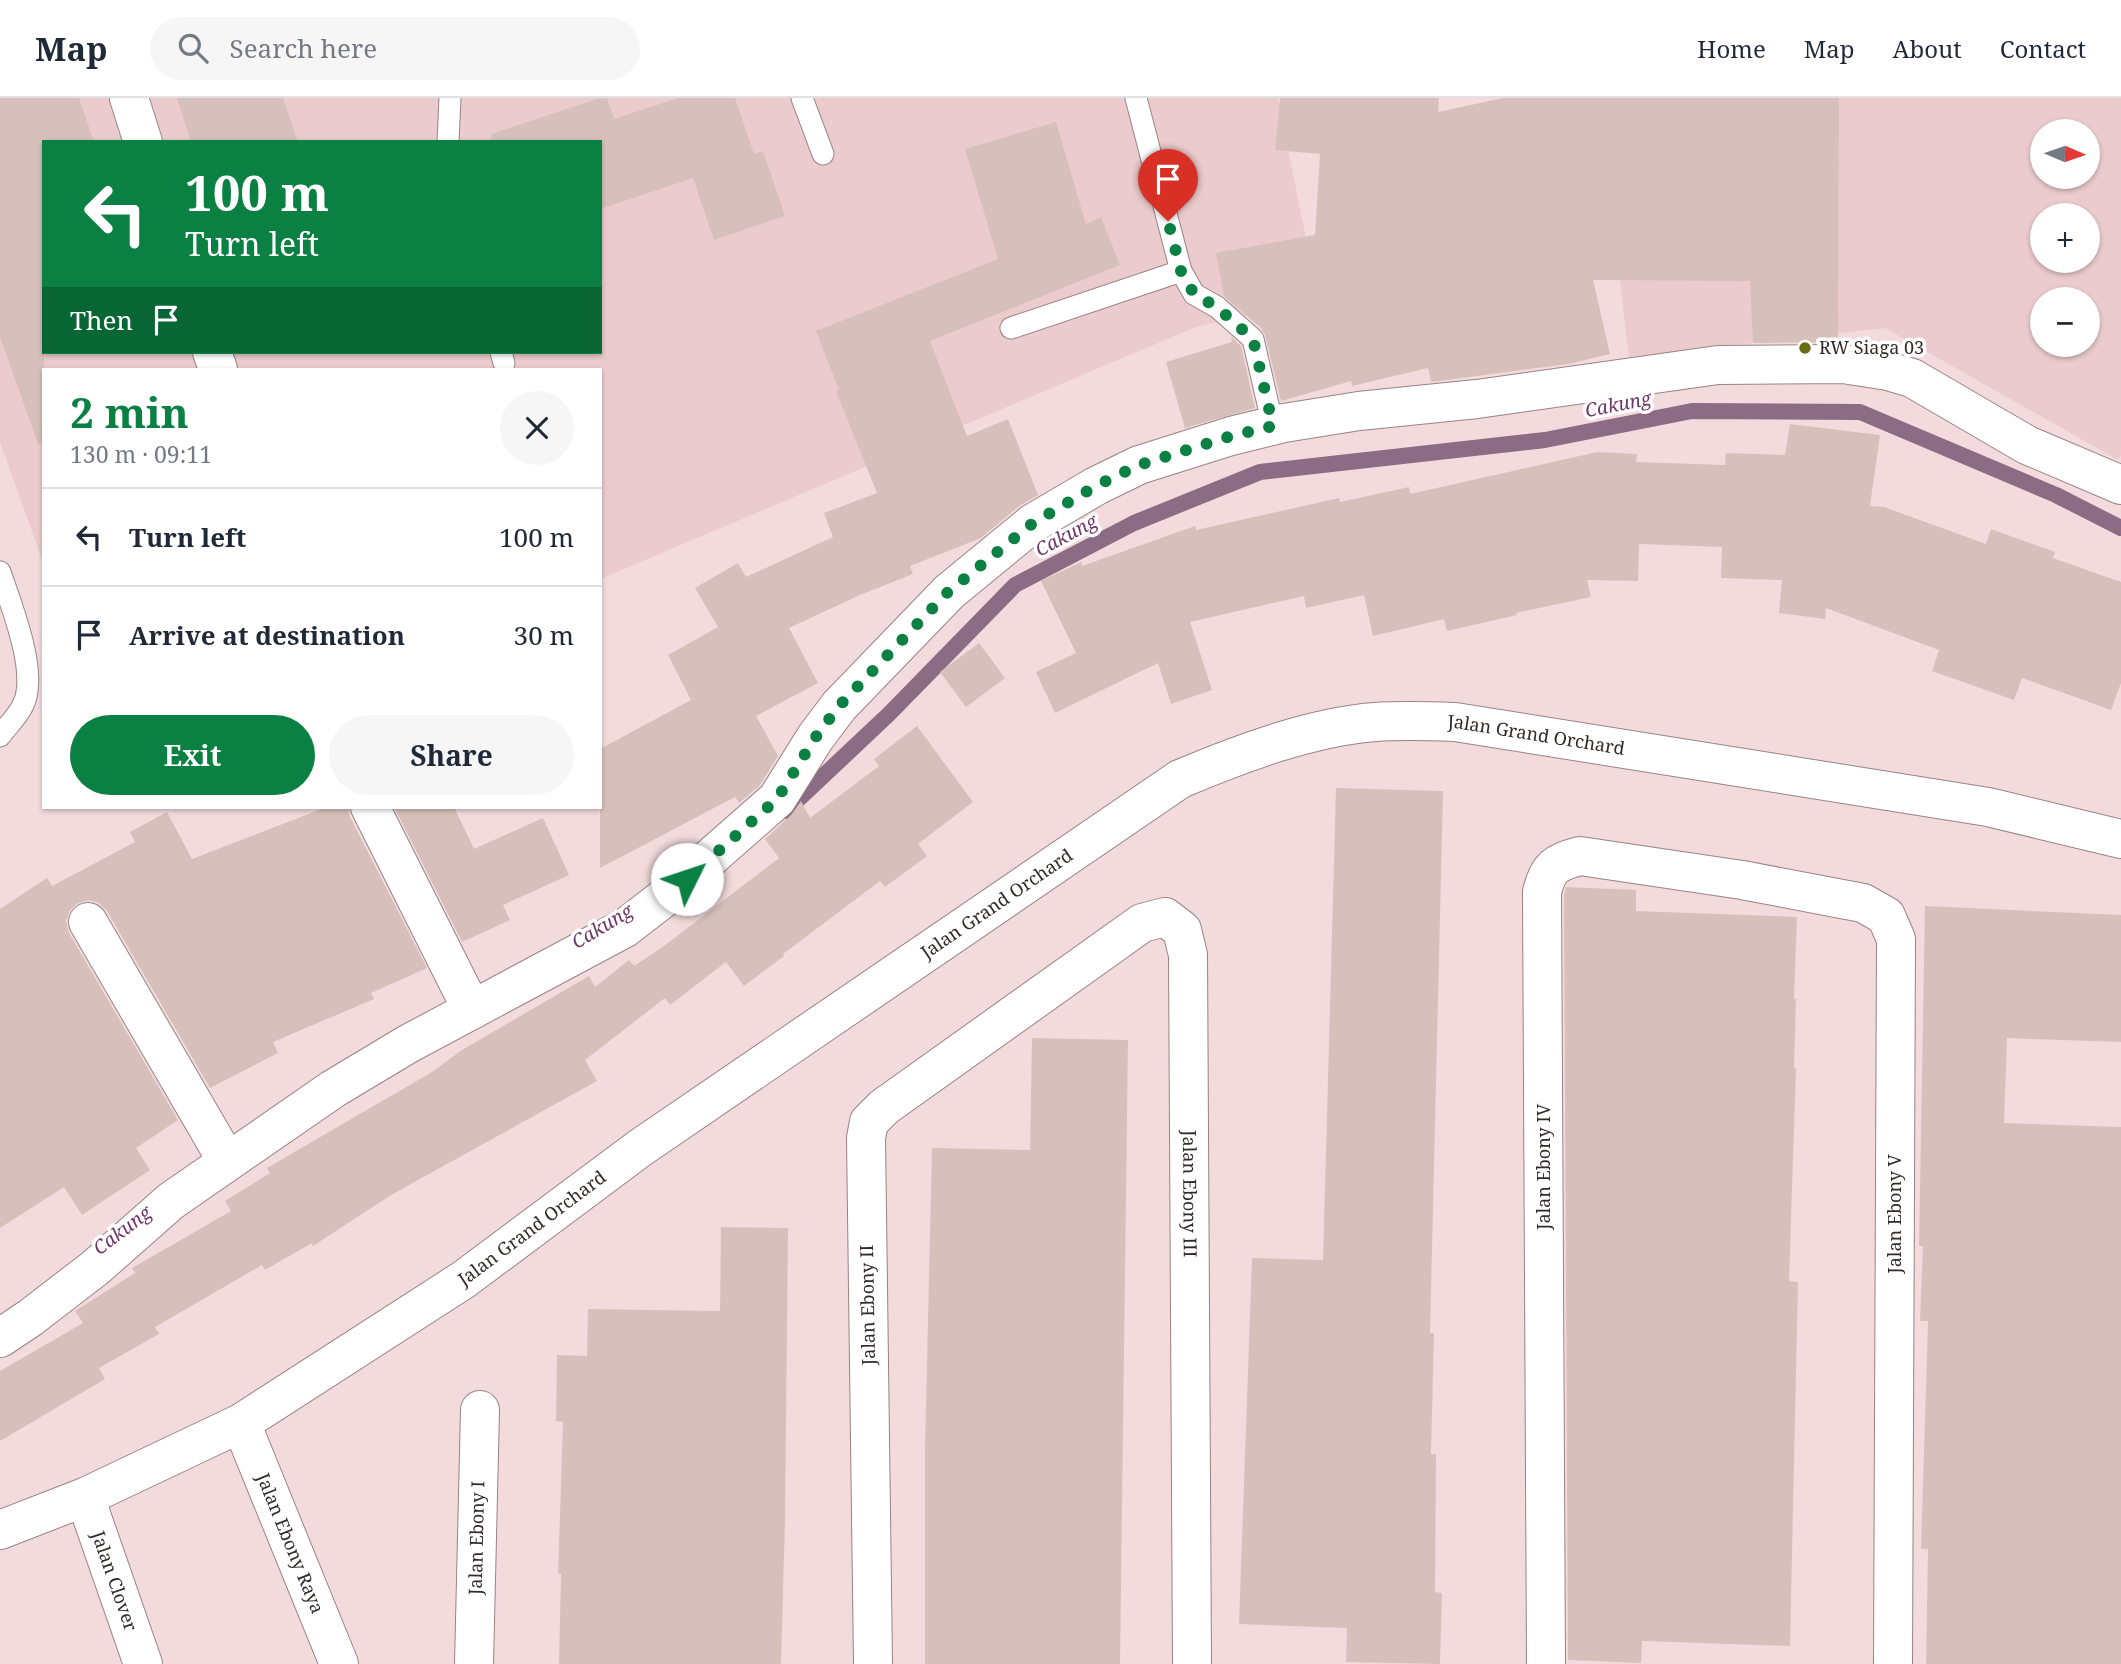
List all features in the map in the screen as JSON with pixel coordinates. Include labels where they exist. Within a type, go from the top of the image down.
[{"type":"street","points":[[129,98],[142,140]]},
{"type":"street","points":[[0,1338],[95,1268],[171,1201],[333,1089],[408,1044],[625,928],[731,841],[777,799],[815,738],[839,706],[948,592],[1033,523],[1096,486],[1139,465],[1231,436],[1359,411],[1605,382],[1705,366],[1765,363],[1843,364],[1888,371],[1912,379],[2027,445],[2121,485]]},
{"type":"street","name":"Jalan Grand Orchard","points":[[0,1530],[85,1497],[241,1423],[463,1280],[640,1148],[1180,779],[1226,759],[1326,731],[1372,722],[1455,722],[1988,807],[2121,839]]},
{"type":"street","points":[[371,809],[472,1010]]},
{"type":"street","name":"Jalan Ebony IV","points":[[1546,1664],[1542,892],[1546,876],[1559,861],[1580,856],[1742,880]]},
{"type":"street","name":"Jalan Ebony V","points":[[1742,880],[1863,903],[1886,916],[1896,939],[1893,1664]]},
{"type":"street","name":"Jalan Ebony III","points":[[1010,1017],[1142,923],[1165,917],[1182,930],[1188,955],[1192,1664]]},
{"type":"street","points":[[88,922],[227,1161]]},
{"type":"street","name":"Jalan Ebony II","points":[[873,1664],[866,1138],[869,1122],[884,1107],[1010,1017]]},
{"type":"street","name":"Jalan Ebony I","points":[[474,1664],[480,1410]]},
{"type":"street","name":"Jalan Ebony Raya","points":[[241,1423],[339,1664]]},
{"type":"street","name":"Jalan Clover","points":[[85,1497],[143,1664]]},
{"type":"lane","points":[[448,140],[450,98]]},
{"type":"lane","points":[[802,98],[823,154]]},
{"type":"lane","points":[[1136,98],[1181,271],[1194,294],[1217,307],[1253,339],[1273,426]]},
{"type":"lane","points":[[1011,328],[1181,271]]},
{"type":"lane","points":[[0,572],[26,652],[27,689],[24,705],[0,736]]},
{"type":"shaded area","points":[[0,98],[1278,98],[1318,299],[1196,327],[602,578],[602,368],[42,368],[42,559],[0,442]]},
{"type":"shaded area","points":[[1567,98],[2121,98],[2121,455],[2118,460],[1885,328],[1629,357],[1612,214]]},
{"type":"building","points":[[0,98],[79,98],[93,140],[42,140],[42,443],[38,444],[0,337]]},
{"type":"building","points":[[177,98],[283,98],[297,140],[190,140]]},
{"type":"building","points":[[600,98],[607,98],[614,119],[678,98],[735,98],[754,154],[763,151],[785,216],[714,240],[693,178],[602,208],[602,140],[492,140],[491,134]]},
{"type":"building","points":[[1280,98],[1439,98],[1438,112],[1503,98],[1839,98],[1838,342],[1753,343],[1750,281],[1593,280],[1610,354],[1569,364],[1431,382],[1428,368],[1352,386],[1351,381],[1281,401],[1265,335],[1262,329],[1224,296],[1216,253],[1315,235],[1320,154],[1275,150]]},
{"type":"building","points":[[1056,122],[1086,224],[1101,217],[1120,265],[930,341],[967,436],[1008,419],[1038,495],[1019,506],[981,538],[910,566],[913,574],[789,628],[818,683],[756,716],[778,756],[760,785],[739,803],[735,797],[600,868],[602,748],[691,700],[668,655],[718,627],[695,588],[738,563],[746,577],[833,537],[824,513],[877,493],[836,391],[839,390],[816,331],[998,259],[965,149]]},
{"type":"building","points":[[1231,337],[1241,346],[1255,408],[1185,428],[1166,362],[1232,342]]},
{"type":"building","points":[[1790,424],[1880,435],[1870,506],[1884,507],[1986,544],[1991,529],[2055,552],[2053,558],[2121,582],[2121,683],[2111,710],[2022,678],[2014,700],[1932,671],[1939,650],[1826,608],[1825,619],[1779,613],[1782,580],[1721,578],[1722,547],[1639,544],[1638,581],[1587,580],[1591,597],[1447,631],[1444,619],[1373,636],[1364,595],[1306,608],[1304,596],[1190,622],[1212,690],[1171,704],[1158,663],[1055,713],[1036,672],[1076,653],[1041,581],[1081,562],[1082,566],[1195,526],[1196,530],[1339,498],[1340,502],[1409,487],[1410,494],[1597,452],[1637,454],[1636,462],[1725,465],[1726,453],[1785,455]]},
{"type":"building","points":[[979,643],[1005,678],[966,707],[940,672]]},
{"type":"building","points":[[917,726],[973,802],[918,844],[927,856],[885,887],[880,881],[744,986],[726,962],[670,1005],[665,998],[585,1060],[597,1081],[391,1195],[313,1246],[312,1243],[265,1270],[262,1265],[155,1327],[159,1334],[99,1368],[105,1379],[0,1441],[0,1371],[83,1323],[75,1311],[135,1273],[132,1268],[231,1211],[225,1201],[270,1173],[267,1168],[589,976],[595,987],[629,960],[634,966],[664,946],[779,858],[765,839],[791,815],[801,801],[810,818],[879,766],[874,759]]},
{"type":"building","points":[[1336,788],[1443,791],[1430,1333],[1434,1333],[1431,1454],[1436,1454],[1435,1592],[1442,1593],[1440,1664],[1346,1662],[1347,1628],[1239,1624],[1252,1258],[1323,1260]]},
{"type":"building","points":[[322,809],[348,809],[350,817],[427,968],[371,993],[374,999],[273,1042],[278,1053],[210,1088],[107,911],[99,903],[89,900],[76,904],[66,921],[69,933],[178,1120],[136,1148],[150,1170],[82,1215],[64,1187],[0,1228],[0,909],[47,878],[52,886],[135,842],[130,832],[167,812],[192,859]]},
{"type":"building","points":[[395,809],[455,809],[474,849],[543,818],[569,875],[503,905],[510,920],[462,942]]},
{"type":"building","points":[[1566,887],[1636,890],[1636,911],[1797,917],[1794,999],[1796,1068],[1789,1281],[1798,1282],[1790,1646],[1642,1641],[1641,1663],[1568,1660]]},
{"type":"building","points":[[1925,906],[2121,915],[2121,1042],[2007,1038],[2004,1123],[2121,1127],[2121,1664],[1926,1664],[1928,1549],[1921,1549],[1928,1321],[1920,1321],[1923,1246],[1919,1246]]},
{"type":"building","points":[[1032,1038],[1128,1040],[1120,1664],[925,1664],[925,1448],[932,1148],[1030,1150]]},
{"type":"building","points":[[721,1227],[788,1228],[781,1664],[559,1664],[561,1574],[558,1574],[563,1422],[556,1421],[557,1355],[587,1356],[588,1309],[720,1311]]},
{"type":"waterway","name":"Cakung","points":[[786,811],[889,714],[1015,585],[1134,523],[1260,472],[1545,440],[1692,411],[1860,412],[2056,495],[2121,528]]},
{"type":"place","name":"RW Siaga 03","points":[[1805,348]]},
{"type":"route","points":[[687,879],[777,799],[815,738],[839,706],[948,592],[1033,523],[1096,486],[1139,465],[1231,436],[1273,426],[1253,339],[1217,307],[1194,294],[1181,271],[1168,221]]}]
